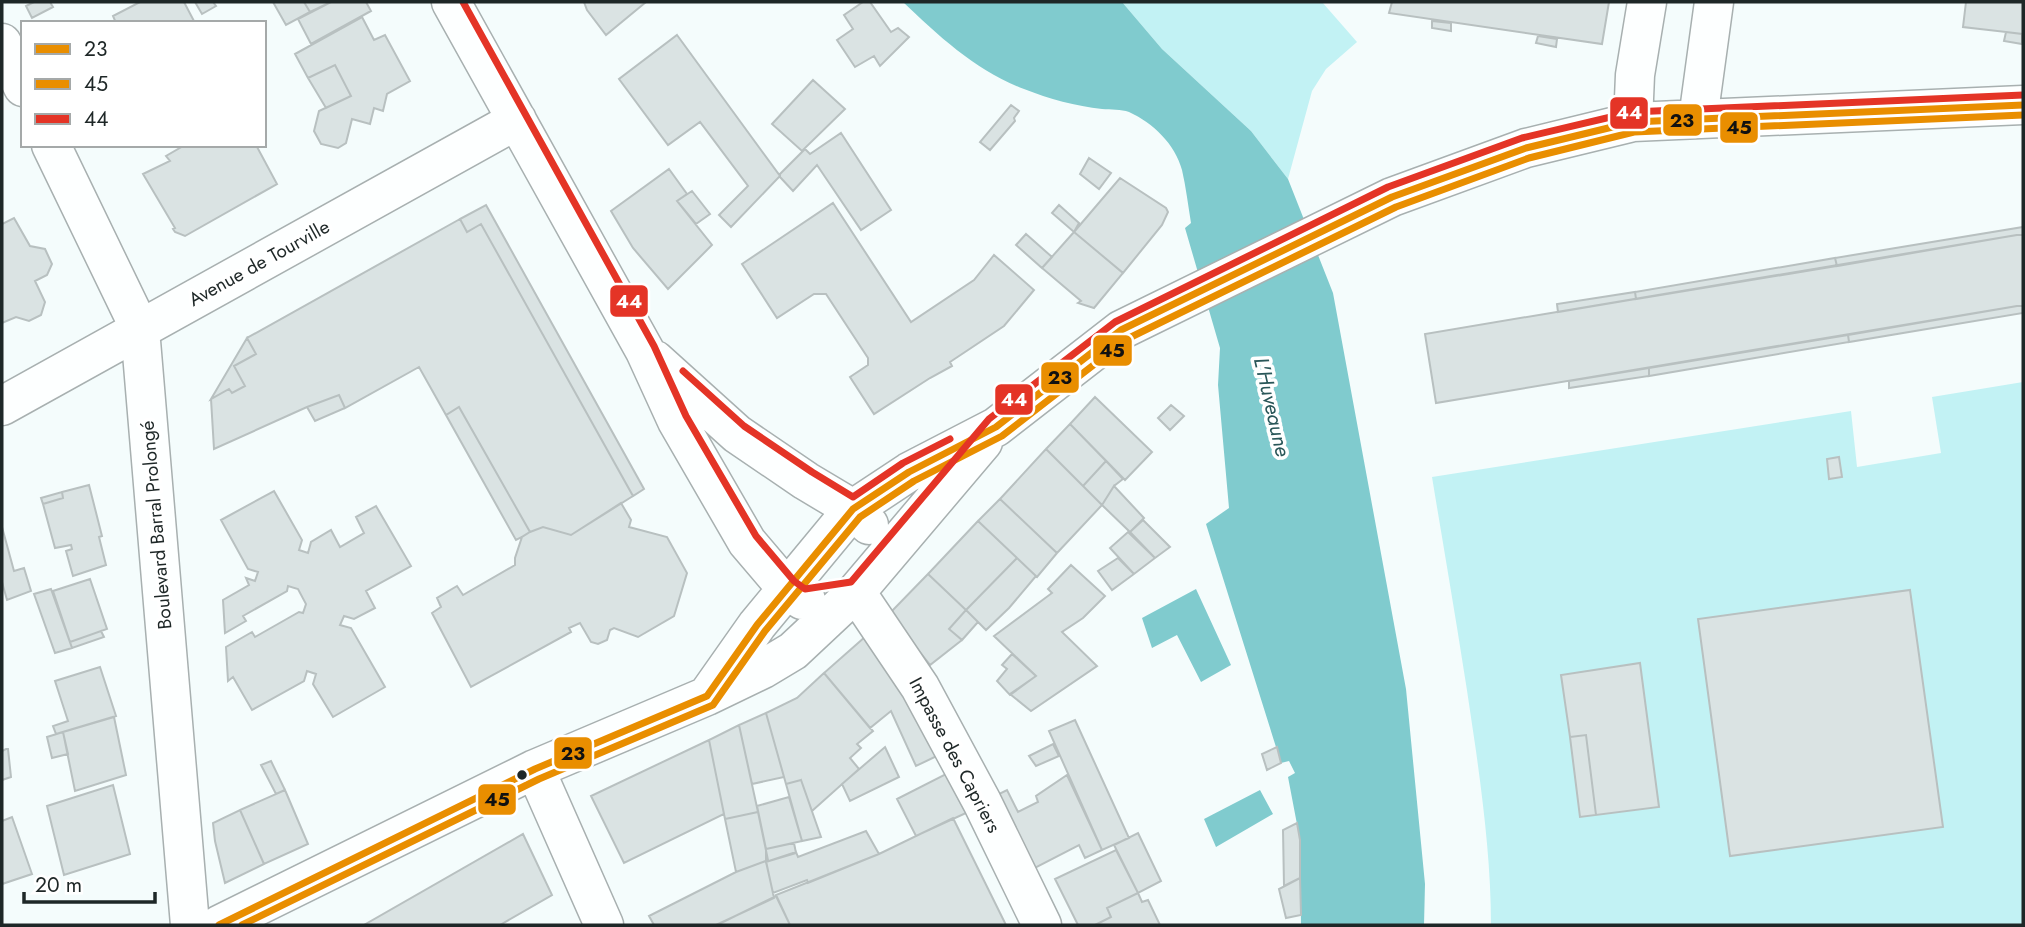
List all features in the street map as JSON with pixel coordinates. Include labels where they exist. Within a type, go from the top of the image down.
[{"type":"street","points":[[451,2],[645,351],[677,421],[747,542],[787,589],[802,600],[856,592]]},
{"type":"street","points":[[1633,121],[1635,75],[1647,2]]},
{"type":"street","points":[[1698,119],[1714,2]]},
{"type":"street","points":[[2,43],[21,83]]},
{"type":"street","points":[[708,696],[757,625],[853,509],[909,472],[996,427],[1121,330],[1392,197],[1526,148],[1633,121],[2023,105]]},
{"type":"street","name":"Avenue de Tourville","points":[[2,407],[517,120]]},
{"type":"street","name":"Boulevard Barral Prolongé","points":[[52,147],[140,329],[190,925]]},
{"type":"street","points":[[645,351],[737,433],[806,481],[853,509],[869,523],[871,545],[856,592]]},
{"type":"street","points":[[219,925],[535,769],[708,696],[793,651],[856,592],[996,427]]},
{"type":"street","name":"Impasse des Capriers","points":[[856,592],[920,687],[982,802],[1042,925]]},
{"type":"street","points":[[535,769],[604,925]]},
{"type":"shaded area","points":[[1122,2],[1322,2],[1357,42],[1326,69],[1312,91],[1288,179],[1251,131],[1162,49]]},
{"type":"shaded area","points":[[2023,382],[2023,925],[1491,925],[1488,860],[1479,773],[1432,477],[1851,411],[1857,467],[1941,453],[1932,397]]},
{"type":"water","name":"L'Huveaune","points":[[903,2],[1122,2],[1162,49],[1251,131],[1288,179],[1333,293],[1406,689],[1425,884],[1424,925],[1301,925],[1300,840],[1288,777],[1295,773],[1289,761],[1281,763],[1206,524],[1229,508],[1218,385],[1220,348],[1185,228],[1191,223],[1179,160],[1162,135],[1129,112],[1053,99],[990,73],[945,40]]},
{"type":"water","points":[[1196,589],[1231,665],[1201,682],[1177,635],[1152,648],[1142,618]]},
{"type":"water","points":[[1260,790],[1273,814],[1216,847],[1204,819]]},
{"type":"building","points":[[34,2],[50,2],[53,7],[32,18],[26,6]]},
{"type":"building","points":[[140,2],[184,2],[194,21],[115,21],[113,16]]},
{"type":"building","points":[[195,2],[213,2],[216,6],[202,14]]},
{"type":"building","points":[[273,2],[304,2],[310,12],[286,25]]},
{"type":"building","points":[[304,2],[331,2],[310,12]]},
{"type":"building","points":[[331,2],[366,2],[371,11],[311,44],[298,19]]},
{"type":"building","points":[[584,2],[646,2],[606,35]]},
{"type":"building","points":[[863,2],[870,2],[891,32],[898,28],[909,37],[880,66],[874,56],[855,67],[837,40],[853,29],[844,15]]},
{"type":"building","points":[[1392,2],[1609,2],[1602,44],[1389,13]]},
{"type":"building","points":[[1966,2],[2023,2],[2023,34],[1963,27]]},
{"type":"building","points":[[362,17],[374,40],[385,35],[410,81],[387,94],[383,111],[374,108],[370,124],[352,119],[346,143],[338,148],[321,144],[314,131],[319,111],[351,96],[335,65],[308,78],[295,54]]},
{"type":"building","points":[[1432,21],[1451,23],[1451,31],[1432,28]]},
{"type":"building","points":[[2006,32],[2022,34],[2022,44],[2004,41]]},
{"type":"building","points":[[677,35],[780,176],[731,227],[719,215],[748,186],[700,122],[668,145],[619,79]]},
{"type":"building","points":[[1538,36],[1557,39],[1556,47],[1536,43]]},
{"type":"building","points":[[335,65],[351,96],[326,108],[308,78]]},
{"type":"building","points":[[813,80],[845,109],[802,151],[772,124]]},
{"type":"building","points":[[1011,105],[1019,111],[1015,121],[990,150],[980,142]]},
{"type":"building","points":[[841,133],[891,210],[861,230],[817,165],[793,191],[780,177],[805,149],[810,154]]},
{"type":"building","points":[[182,147],[257,147],[277,184],[185,236],[175,232],[143,174],[170,161],[166,156]]},
{"type":"building","points":[[1089,158],[1111,173],[1099,189],[1080,174]]},
{"type":"building","points":[[669,169],[687,194],[677,201],[712,245],[668,289],[633,248],[611,211]]},
{"type":"building","points":[[1120,178],[1166,208],[1168,212],[1162,225],[1123,273],[1074,232]]},
{"type":"building","points":[[692,191],[710,214],[696,224],[677,201]]},
{"type":"building","points":[[833,203],[911,322],[974,280],[994,255],[1034,290],[1004,326],[950,362],[952,366],[874,414],[850,377],[868,365],[868,358],[826,294],[814,294],[777,318],[742,264]]},
{"type":"building","points":[[486,205],[644,489],[633,496],[481,224],[467,232],[460,219]]},
{"type":"building","points":[[1059,205],[1079,223],[1074,232],[1052,213]]},
{"type":"building","points":[[14,218],[30,246],[45,249],[52,264],[47,275],[35,281],[45,302],[41,315],[29,321],[16,317],[2,323],[2,224]]},
{"type":"building","points":[[460,219],[467,232],[481,224],[633,496],[571,535],[543,527],[530,532],[459,407],[446,415],[419,367],[345,408],[339,395],[214,449],[211,399],[229,389],[232,393],[245,386],[234,366],[256,354],[247,338]]},
{"type":"building","points":[[2023,227],[2023,234],[1837,266],[1835,258]]},
{"type":"building","points":[[1074,232],[1123,273],[1094,308],[1078,303],[1081,301],[1042,268]]},
{"type":"building","points":[[1026,234],[1052,257],[1042,268],[1016,245]]},
{"type":"building","points":[[2023,234],[2023,305],[1436,403],[1425,334]]},
{"type":"building","points":[[1835,258],[1837,266],[1636,299],[1635,292]]},
{"type":"building","points":[[1635,292],[1636,299],[1558,312],[1557,304]]},
{"type":"building","points":[[2023,305],[2023,313],[1849,342],[1848,335]]},
{"type":"building","points":[[1848,335],[1849,342],[1649,376],[1649,368]]},
{"type":"building","points":[[247,338],[256,354],[234,366],[245,386],[232,393],[229,389],[211,399]]},
{"type":"building","points":[[1649,368],[1649,376],[1569,388],[1569,381]]},
{"type":"building","points":[[339,395],[345,408],[315,421],[307,407]]},
{"type":"building","points":[[1095,397],[1152,452],[1125,480],[1070,424]]},
{"type":"building","points":[[1171,405],[1184,416],[1170,430],[1158,418]]},
{"type":"building","points":[[459,407],[530,532],[516,540],[446,415]]},
{"type":"building","points":[[1070,424],[1106,461],[1083,486],[1046,449]]},
{"type":"building","points":[[1046,449],[1102,505],[1057,553],[1000,499]]},
{"type":"building","points":[[1839,457],[1842,477],[1829,479],[1827,459]]},
{"type":"building","points":[[1106,461],[1123,479],[1114,486],[1102,505],[1083,486]]},
{"type":"building","points":[[89,485],[102,536],[99,537],[106,565],[73,576],[66,551],[72,549],[71,545],[55,548],[43,504],[63,498],[62,492]]},
{"type":"building","points":[[1114,486],[1144,518],[1130,532],[1102,505]]},
{"type":"building","points":[[274,491],[302,540],[299,550],[308,553],[311,542],[331,530],[340,547],[364,533],[356,517],[376,506],[411,566],[366,591],[375,608],[354,619],[344,616],[340,625],[351,628],[385,687],[333,717],[313,684],[316,674],[307,671],[304,681],[252,710],[233,677],[228,681],[226,647],[252,632],[255,637],[299,612],[303,613],[306,604],[298,589],[288,586],[287,591],[243,616],[246,621],[225,633],[223,600],[249,585],[246,578],[255,581],[258,572],[248,569],[221,520]]},
{"type":"building","points":[[62,492],[63,498],[43,504],[41,498]]},
{"type":"building","points":[[1000,499],[1057,553],[1037,577],[978,521]]},
{"type":"building","points":[[621,503],[631,520],[629,527],[667,537],[687,573],[674,616],[638,637],[614,628],[610,630],[607,640],[598,644],[591,642],[580,623],[569,628],[571,632],[471,687],[432,613],[441,607],[437,598],[457,586],[463,595],[515,565],[522,537],[530,532],[543,527],[571,535]]},
{"type":"building","points":[[1143,520],[1170,547],[1155,558],[1130,532]]},
{"type":"building","points":[[978,521],[1017,558],[966,610],[928,574]]},
{"type":"building","points":[[2,527],[14,571],[24,568],[31,591],[7,600],[2,582]]},
{"type":"building","points":[[1128,532],[1155,558],[1134,574],[1110,548]]},
{"type":"building","points":[[1017,558],[1036,576],[986,630],[966,610]]},
{"type":"building","points":[[1118,558],[1134,574],[1112,590],[1098,571]]},
{"type":"building","points":[[1071,565],[1105,596],[1083,618],[1062,632],[1097,666],[1031,711],[1010,694],[1036,676],[994,636],[1052,593],[1048,589]]},
{"type":"building","points":[[928,574],[966,610],[949,629],[962,640],[930,665],[889,614]]},
{"type":"building","points":[[90,579],[107,629],[70,642],[53,591]]},
{"type":"building","points":[[51,589],[72,648],[55,653],[34,594]]},
{"type":"building","points":[[1910,590],[1943,827],[1730,856],[1698,619]]},
{"type":"building","points":[[966,610],[978,622],[962,640],[949,629]]},
{"type":"building","points":[[101,631],[104,637],[72,648],[70,642]]},
{"type":"building","points":[[866,636],[943,753],[916,766],[891,711],[870,728],[824,673]]},
{"type":"building","points":[[1012,654],[1036,676],[1010,695],[997,681],[1007,669],[1002,665]]},
{"type":"building","points":[[1640,663],[1659,807],[1596,815],[1586,735],[1570,737],[1561,675]]},
{"type":"building","points":[[100,667],[116,716],[56,734],[53,726],[68,721],[55,681]]},
{"type":"building","points":[[824,673],[873,731],[857,744],[861,748],[850,758],[859,769],[812,811],[801,780],[786,784],[766,713],[797,698]]},
{"type":"building","points":[[766,713],[784,777],[752,784],[739,725]]},
{"type":"building","points":[[114,717],[126,775],[75,791],[63,732]]},
{"type":"building","points":[[1075,720],[1129,838],[1102,850],[1049,731]]},
{"type":"building","points":[[739,725],[758,812],[725,819],[709,740]]},
{"type":"building","points":[[63,732],[68,754],[52,758],[47,737]]},
{"type":"building","points":[[1586,735],[1596,815],[1580,817],[1570,737]]},
{"type":"building","points":[[709,740],[724,814],[624,863],[591,796]]},
{"type":"building","points":[[1053,744],[1059,756],[1036,766],[1029,756]]},
{"type":"building","points":[[885,747],[899,777],[850,801],[842,784]]},
{"type":"building","points":[[1277,747],[1281,763],[1267,770],[1262,754]]},
{"type":"building","points":[[6,749],[11,777],[2,780],[2,751]]},
{"type":"building","points":[[271,761],[285,790],[276,794],[261,765]]},
{"type":"building","points":[[946,774],[966,813],[916,836],[897,799]]},
{"type":"building","points":[[1067,775],[1102,850],[1085,858],[1079,845],[1029,871],[989,799],[1007,790],[1018,812],[1038,802],[1036,796]]},
{"type":"building","points":[[801,780],[821,837],[802,841],[786,784]]},
{"type":"building","points":[[113,785],[130,854],[64,875],[47,806]]},
{"type":"building","points":[[285,790],[308,844],[264,864],[240,810]]},
{"type":"building","points":[[789,797],[802,841],[766,849],[757,806]]},
{"type":"building","points":[[240,810],[264,864],[225,883],[213,823]]},
{"type":"building","points":[[758,812],[768,860],[736,872],[725,819]]},
{"type":"building","points":[[12,817],[32,874],[2,884],[2,821]]},
{"type":"building","points":[[953,818],[1006,925],[790,925],[776,895],[879,854]]},
{"type":"building","points":[[1297,823],[1300,878],[1284,886],[1283,830]]},
{"type":"building","points":[[866,831],[879,854],[808,883],[807,880],[773,893],[766,862],[796,852],[798,857]]},
{"type":"building","points":[[1138,833],[1161,881],[1138,893],[1114,845]]},
{"type":"building","points":[[523,834],[552,895],[500,925],[364,925]]},
{"type":"building","points":[[794,843],[796,853],[766,862],[766,849]]},
{"type":"building","points":[[1116,850],[1138,893],[1107,908],[1111,917],[1095,925],[1078,925],[1055,879]]},
{"type":"building","points":[[766,861],[774,898],[716,925],[654,925],[649,916],[736,872]]},
{"type":"building","points":[[1300,878],[1301,915],[1286,918],[1279,889]]},
{"type":"building","points":[[1138,893],[1142,902],[1148,900],[1160,925],[1095,925],[1111,917],[1107,908]]},
{"type":"building","points":[[776,896],[790,925],[717,925]]},
{"type":"transit line","name":"44","points":[[463,2],[654,346],[686,416],[756,536],[794,581],[805,589],[851,582],[989,419],[1115,322],[1388,187],[1522,138],[1632,112],[2023,95]]},
{"type":"transit line","name":"23","points":[[219,925],[535,769],[707,696],[757,625],[853,509],[909,472],[996,427],[1121,330],[1392,197],[1526,148],[1633,122],[2023,105]]},
{"type":"transit line","name":"45","points":[[242,925],[539,779],[713,705],[765,631],[860,517],[914,481],[1002,436],[1127,339],[1396,207],[1529,158],[1634,132],[2023,115]]},
{"type":"transit line","name":"44","points":[[683,371],[744,426],[853,497],[903,463],[950,439]]}]
